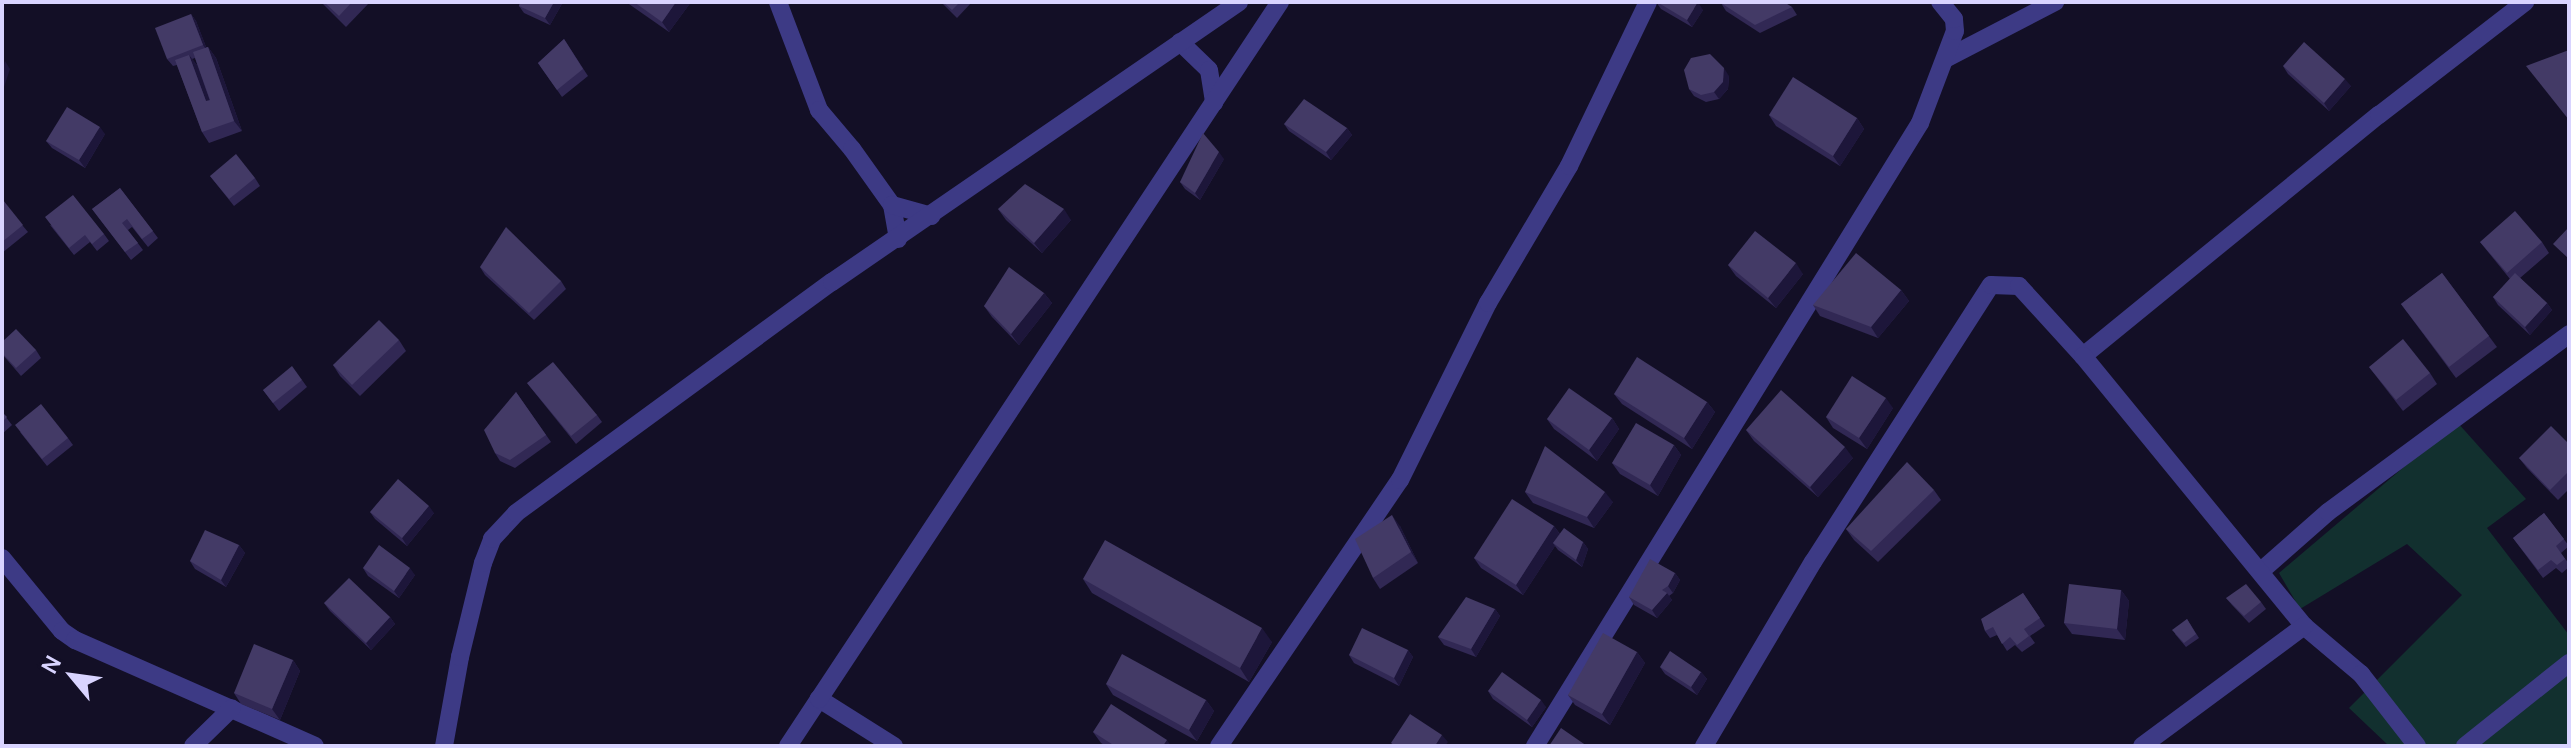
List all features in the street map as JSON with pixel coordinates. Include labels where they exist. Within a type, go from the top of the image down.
[{"type":"street","points":[[778,2],[819,110],[852,149],[892,205],[898,239]]},
{"type":"street","points":[[444,746],[460,657],[492,539],[516,513],[832,282],[1239,2]]},
{"type":"street","points":[[788,746],[1280,2]]},
{"type":"street","points":[[1219,746],[1400,480],[1488,303],[1569,166],[1648,2]]},
{"type":"street","points":[[1535,746],[1920,123],[1955,31],[1954,19],[1940,2]]},
{"type":"street","points":[[1947,58],[2055,2]]},
{"type":"street","points":[[2083,356],[2379,115],[2525,2]]},
{"type":"street","points":[[1180,42],[1197,55],[1209,70],[1214,103]]},
{"type":"street","points":[[892,205],[932,216]]},
{"type":"street","points":[[1704,746],[1813,562],[1991,285],[2019,286],[2083,356],[2304,626],[2361,674],[2417,746]]},
{"type":"street","points":[[2261,571],[2328,512],[2569,334]]},
{"type":"street","points":[[2,558],[62,631],[75,640],[315,746]]},
{"type":"street","points":[[2142,746],[2304,626]]},
{"type":"street","points":[[2465,746],[2569,663]]},
{"type":"street","points":[[819,699],[894,746]]},
{"type":"street","points":[[193,746],[232,708]]},
{"type":"green space","points":[[2457,422],[2526,499],[2487,528],[2569,635],[2569,746],[2389,746],[2349,708],[2462,595],[2407,544],[2300,609],[2279,573]]},
{"type":"building","points":[[324,2],[352,2],[339,16]]},
{"type":"building","points":[[520,2],[554,2],[545,18],[519,6]]},
{"type":"building","points":[[634,2],[676,2],[662,22]]},
{"type":"building","points":[[943,2],[960,2],[952,10]]},
{"type":"building","points":[[1657,2],[1698,2],[1687,20]]},
{"type":"building","points":[[1722,2],[1784,2],[1792,7],[1755,25]]},
{"type":"building","points":[[191,14],[203,45],[167,59],[155,28]]},
{"type":"building","points":[[564,39],[583,69],[557,90],[538,63]]},
{"type":"building","points":[[2304,42],[2345,79],[2324,103],[2283,66]]},
{"type":"building","points":[[208,47],[234,121],[202,132],[175,60],[189,55],[206,101],[210,100],[193,52]]},
{"type":"building","points":[[2569,50],[2569,120],[2526,66]]},
{"type":"building","points":[[1710,54],[1724,68],[1723,82],[1714,92],[1701,95],[1689,89],[1684,70],[1691,58]]},
{"type":"building","points":[[1793,77],[1857,118],[1833,156],[1769,115]]},
{"type":"building","points":[[1304,99],[1347,128],[1326,152],[1284,124]]},
{"type":"building","points":[[67,107],[100,127],[79,160],[46,141]]},
{"type":"building","points":[[1203,133],[1219,152],[1195,193],[1180,182]]},
{"type":"building","points":[[236,154],[255,178],[229,199],[210,176]]},
{"type":"building","points":[[1025,184],[1064,209],[1034,243],[998,209]]},
{"type":"building","points":[[120,188],[153,231],[142,239],[127,219],[122,223],[138,243],[125,252],[92,209]]},
{"type":"building","points":[[73,195],[104,234],[92,244],[85,235],[69,248],[45,217]]},
{"type":"building","points":[[2,201],[23,225],[2,242]]},
{"type":"building","points":[[2515,211],[2542,242],[2507,273],[2480,242]]},
{"type":"building","points":[[506,227],[561,281],[529,313],[480,267]]},
{"type":"building","points":[[2569,227],[2569,259],[2553,244]]},
{"type":"building","points":[[1755,231],[1796,263],[1768,298],[1728,265]]},
{"type":"building","points":[[1856,253],[1901,290],[1871,327],[1813,305]]},
{"type":"building","points":[[1009,267],[1044,293],[1011,334],[984,306]]},
{"type":"building","points":[[2442,273],[2489,336],[2449,367],[2401,304]]},
{"type":"building","points":[[2515,273],[2547,303],[2525,327],[2493,297]]},
{"type":"building","points":[[379,320],[399,340],[352,385],[333,365]]},
{"type":"building","points":[[16,329],[36,350],[16,368],[2,353],[2,342]]},
{"type":"building","points":[[2403,339],[2430,373],[2396,400],[2369,367]]},
{"type":"building","points":[[1637,357],[1707,402],[1684,438],[1614,394]]},
{"type":"building","points":[[553,362],[597,415],[571,436],[527,383]]},
{"type":"building","points":[[292,366],[302,380],[273,403],[263,390]]},
{"type":"building","points":[[1852,376],[1886,398],[1859,438],[1826,417]]},
{"type":"building","points":[[1569,388],[1612,418],[1589,450],[1547,419]]},
{"type":"building","points":[[1781,390],[1845,447],[1810,487],[1746,430]]},
{"type":"building","points":[[516,392],[546,435],[510,460],[495,453],[484,430]]},
{"type":"building","points":[[41,404],[68,438],[42,459],[15,425]]},
{"type":"building","points":[[1636,423],[1674,445],[1650,485],[1612,463]]},
{"type":"building","points":[[2551,426],[2569,444],[2569,471],[2550,490],[2519,458]]},
{"type":"building","points":[[1545,446],[1605,492],[1587,517],[1525,492]]},
{"type":"building","points":[[1907,462],[1934,490],[1871,551],[1846,529]]},
{"type":"building","points":[[398,479],[429,506],[402,538],[370,512]]},
{"type":"building","points":[[1512,499],[1554,526],[1516,585],[1474,558]]},
{"type":"building","points":[[2544,513],[2564,539],[2556,546],[2565,559],[2557,565],[2551,560],[2538,570],[2513,538]]},
{"type":"building","points":[[1392,515],[1411,552],[1373,578],[1355,539]]},
{"type":"building","points":[[1564,528],[1583,542],[1576,560],[1553,543]]},
{"type":"building","points":[[205,530],[239,545],[221,580],[190,561]]},
{"type":"building","points":[[1105,540],[1262,628],[1240,668],[1083,579]]},
{"type":"building","points":[[379,545],[410,568],[394,591],[363,568]]},
{"type":"building","points":[[1650,559],[1675,573],[1662,590],[1667,593],[1652,610],[1629,597]]},
{"type":"building","points":[[349,578],[390,617],[366,643],[324,603]]},
{"type":"building","points":[[2069,584],[2121,590],[2117,629],[2064,623]]},
{"type":"building","points":[[2246,584],[2261,602],[2244,616],[2226,598]]},
{"type":"building","points":[[2023,593],[2040,618],[2024,629],[2029,636],[2017,645],[2010,637],[2002,644],[1993,627],[1985,631],[1981,619]]},
{"type":"building","points":[[1466,597],[1495,609],[1471,649],[1438,637]]},
{"type":"building","points":[[2187,619],[2196,634],[2184,643],[2172,630]]},
{"type":"building","points":[[1362,628],[1408,650],[1394,678],[1349,655]]},
{"type":"building","points":[[1603,633],[1637,652],[1602,714],[1568,695]]},
{"type":"building","points":[[254,644],[293,660],[272,709],[234,693]]},
{"type":"building","points":[[1670,651],[1701,672],[1691,687],[1660,667]]},
{"type":"building","points":[[1122,654],[1206,700],[1189,730],[1106,684]]},
{"type":"building","points":[[1502,672],[1541,700],[1527,720],[1488,691]]},
{"type":"building","points":[[1111,704],[1167,740],[1163,746],[1115,746],[1093,732]]},
{"type":"building","points":[[1410,714],[1442,735],[1435,746],[1395,746],[1391,743]]},
{"type":"building","points":[[1561,728],[1587,746],[1549,746]]}]
